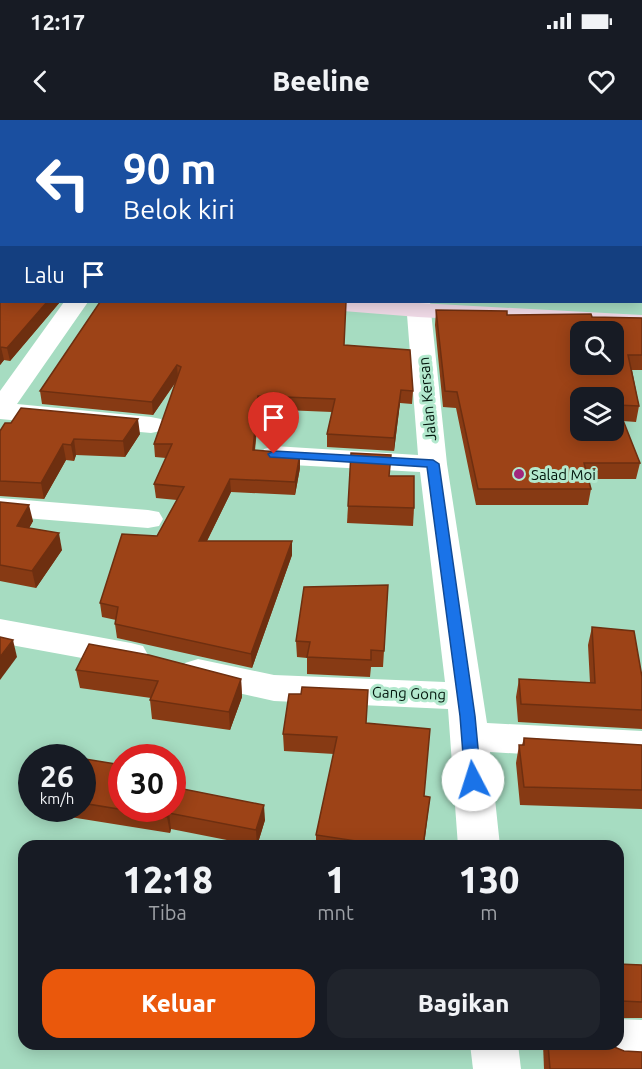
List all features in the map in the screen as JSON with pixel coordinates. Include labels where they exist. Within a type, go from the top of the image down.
[{"type":"street","points":[[75,303],[0,411],[151,425]]},
{"type":"street","points":[[343,303],[642,322]]},
{"type":"street","name":"Jalan Kersan","points":[[418,306],[433,464],[470,736],[478,840]]},
{"type":"street","points":[[274,454],[433,464]]},
{"type":"street","points":[[0,507],[148,519]]},
{"type":"street","name":"Gang Gong","points":[[0,631],[274,688],[465,696]]},
{"type":"street","points":[[470,736],[642,746]]},
{"type":"street","points":[[624,1042],[642,1043]]},
{"type":"street","points":[[495,1050],[497,1069]]},
{"type":"building","points":[[0,303],[46,303],[7,348],[1,347],[0,349]]},
{"type":"building","points":[[99,303],[346,303],[344,345],[410,350],[413,391],[401,390],[394,438],[327,434],[335,399],[258,396],[253,450],[300,454],[295,482],[230,479],[199,541],[292,541],[251,654],[115,624],[118,607],[100,603],[122,534],[157,536],[184,487],[154,484],[172,444],[154,444],[181,367],[177,365],[152,402],[40,391]]},
{"type":"building","points":[[436,310],[507,311],[507,315],[591,314],[592,317],[642,318],[642,355],[628,355],[639,406],[624,405],[624,387],[570,387],[570,441],[624,441],[624,423],[640,463],[584,463],[591,489],[478,489],[457,392],[445,391]]},
{"type":"building","points":[[21,408],[138,419],[123,441],[74,439],[71,445],[63,444],[41,483],[0,481],[0,431],[5,423],[11,423]]},
{"type":"building","points":[[351,453],[391,455],[389,476],[414,476],[414,508],[348,506]]},
{"type":"building","points":[[0,502],[29,505],[17,526],[59,533],[32,571],[0,565]]},
{"type":"building","points":[[388,585],[384,651],[371,650],[371,660],[307,657],[310,642],[296,641],[304,587]]},
{"type":"building","points":[[592,627],[634,631],[642,677],[642,710],[521,704],[519,679],[595,683]]},
{"type":"building","points":[[0,637],[13,640],[0,657]]},
{"type":"building","points":[[89,644],[149,655],[241,679],[229,712],[150,700],[158,681],[76,670]]},
{"type":"building","points":[[302,687],[368,690],[366,723],[430,729],[424,796],[430,797],[424,840],[349,840],[316,835],[337,737],[283,734],[289,694],[301,694]]},
{"type":"building","points":[[524,738],[642,745],[642,790],[524,787],[519,745],[524,745]]},
{"type":"building","points":[[96,761],[108,763],[108,807],[96,805]]},
{"type":"building","points":[[186,790],[264,805],[256,830],[186,816]]},
{"type":"building","points":[[624,964],[642,965],[642,1002],[624,1001]]},
{"type":"building","points":[[548,1050],[642,1052],[642,1069],[550,1069]]},
{"type":"place","name":"Salad Moi","points":[[519,474]]},
{"type":"route","points":[[274,454],[433,464],[470,736],[473,780]]}]
